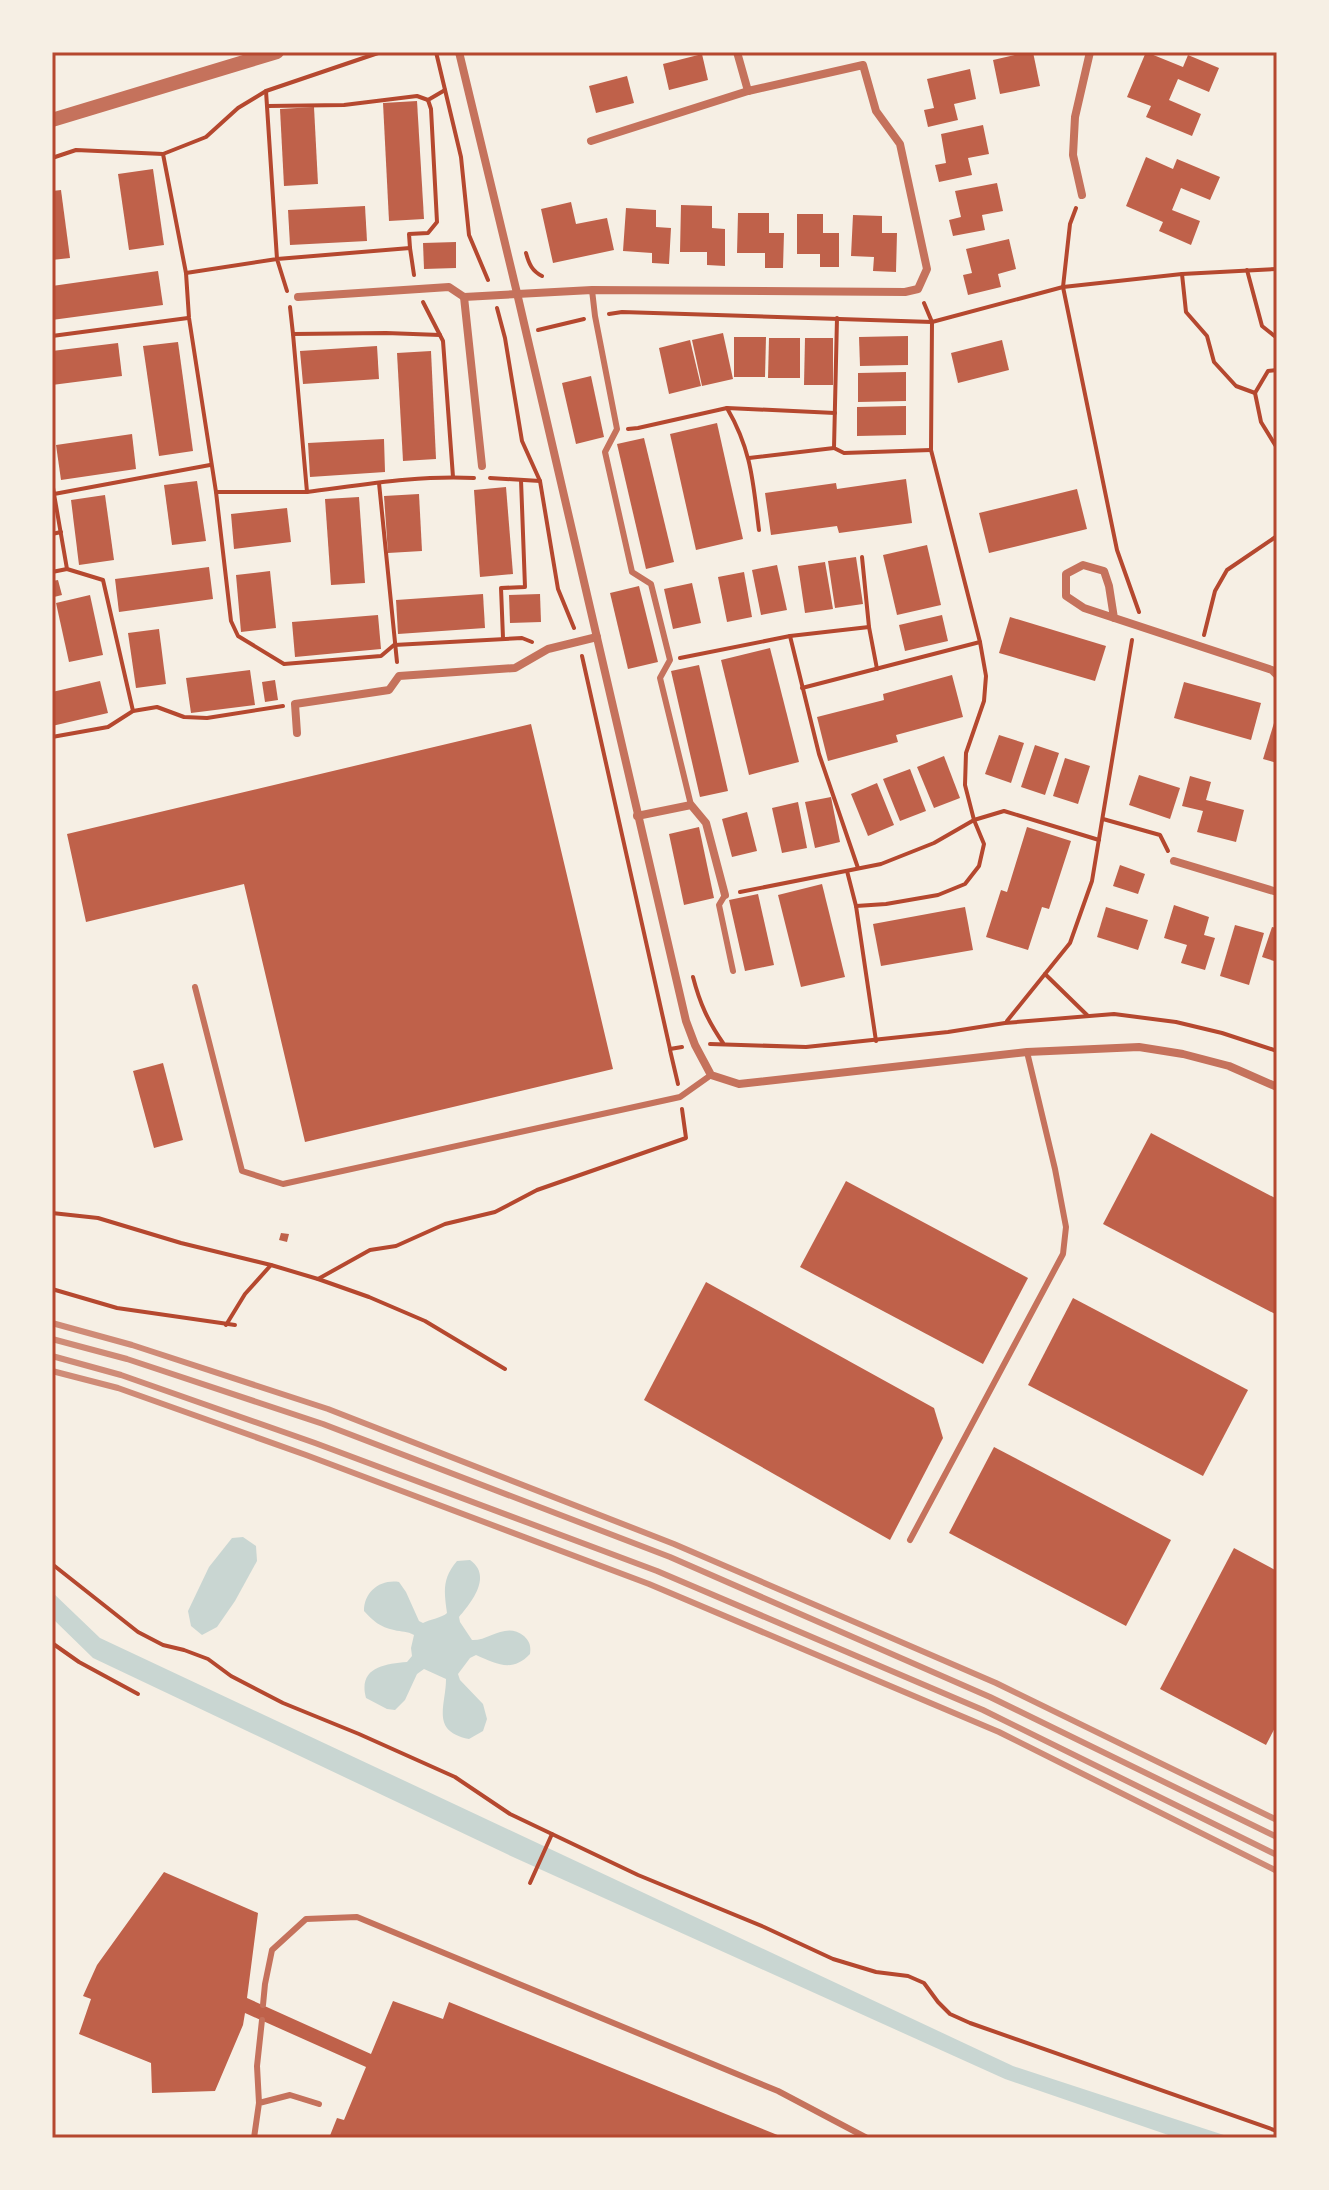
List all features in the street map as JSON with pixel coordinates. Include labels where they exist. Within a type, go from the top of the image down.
[{"type":"street","points":[[52,120],[277,52]]},
{"type":"street","points":[[459,52],[686,1021],[711,1075],[739,1084],[1027,1052],[1139,1047],[1229,1066],[1277,1087]]},
{"type":"street","points":[[737,52],[748,91]]},
{"type":"street","points":[[1082,195],[1073,155],[1075,117],[1090,52]]},
{"type":"street","points":[[298,297],[449,287],[464,297],[592,290],[905,292],[918,289],[927,269],[900,144],[876,111],[863,65],[748,91],[591,141]]},
{"type":"street","points":[[464,297],[482,466]]},
{"type":"street","points":[[1114,618],[1104,571],[1083,565],[1066,574],[1066,596],[1084,608],[1114,618],[1201,646],[1272,670],[1277,675]]},
{"type":"street","points":[[297,733],[295,704],[389,690],[399,676],[515,668],[548,649],[597,637]]},
{"type":"street","points":[[637,816],[691,805],[706,823],[725,895]]},
{"type":"street","points":[[1174,861],[1277,892]]},
{"type":"lane","points":[[592,290],[617,429],[605,452],[632,572],[651,584],[670,660],[660,678],[691,805]]},
{"type":"lane","points":[[725,895],[719,905],[733,971]]},
{"type":"lane","points":[[195,987],[242,1171],[283,1184],[680,1097],[711,1075]]},
{"type":"lane","points":[[910,1540],[1063,1254],[1066,1227],[1027,1052]]},
{"type":"lane","points":[[263,2005],[272,1950],[306,1919],[357,1917],[778,2091],[867,2138]]},
{"type":"lane","points":[[254,2138],[259,2103],[257,2066],[262,2020]]},
{"type":"lane","points":[[259,2103],[290,2095],[319,2104]]},
{"type":"path","points":[[52,158],[76,150],[163,154],[206,137],[238,108],[266,91],[381,52]]},
{"type":"path","points":[[318,1279],[370,1250],[396,1246],[445,1224],[495,1212],[537,1190],[686,1138],[670,1049],[579,641],[558,589],[540,481],[522,441],[505,338],[494,295],[469,235],[461,157],[436,52]]},
{"type":"path","points":[[428,100],[445,90]]},
{"type":"path","points":[[266,91],[277,259],[289,297],[307,492]]},
{"type":"path","points":[[268,106],[344,105],[417,96],[428,100]]},
{"type":"path","points":[[428,100],[437,222],[428,233],[409,234],[415,288],[443,341],[453,477]]},
{"type":"path","points":[[163,154],[186,273],[189,318],[216,492],[231,621],[238,636],[284,664],[381,656],[394,645],[522,638],[548,649]]},
{"type":"path","points":[[186,273],[277,259],[410,248]]},
{"type":"path","points":[[1247,270],[1262,326],[1277,338]]},
{"type":"path","points":[[1182,274],[1186,312],[1207,336],[1214,362],[1236,386],[1255,393]]},
{"type":"path","points":[[856,906],[938,895],[965,884],[979,866],[984,844],[965,785],[966,753],[984,701],[986,676],[931,450],[932,322],[918,289]]},
{"type":"path","points":[[52,336],[189,318]]},
{"type":"path","points":[[834,448],[837,318]]},
{"type":"path","points":[[293,334],[440,335]]},
{"type":"path","points":[[1277,370],[1268,371],[1255,393],[1261,422],[1277,448]]},
{"type":"path","points":[[727,408],[749,458],[759,530]]},
{"type":"path","points":[[617,429],[638,428],[727,408],[835,413]]},
{"type":"path","points":[[749,458],[834,448],[844,453],[931,450]]},
{"type":"path","points":[[54,494],[210,465]]},
{"type":"path","points":[[216,492],[307,492],[453,477],[540,481]]},
{"type":"path","points":[[503,639],[501,588],[525,587],[521,480]]},
{"type":"path","points":[[52,481],[67,569]]},
{"type":"path","points":[[379,483],[399,676]]},
{"type":"path","points":[[52,534],[61,532]]},
{"type":"path","points":[[1201,646],[1215,591],[1227,570],[1277,536]]},
{"type":"path","points":[[862,557],[877,669]]},
{"type":"path","points":[[52,572],[67,569],[103,580],[133,711]]},
{"type":"path","points":[[670,660],[790,636],[869,627]]},
{"type":"path","points":[[790,636],[819,754],[858,868]]},
{"type":"path","points":[[802,688],[980,642]]},
{"type":"path","points":[[52,737],[108,727],[133,711],[157,707],[184,717],[207,718],[295,704]]},
{"type":"path","points":[[725,895],[881,864],[934,843],[974,820],[1004,811],[1099,840]]},
{"type":"path","points":[[1103,819],[1160,835],[1174,861]]},
{"type":"path","points":[[847,871],[856,906],[876,1041]]},
{"type":"path","points":[[1045,974],[1088,1016]]},
{"type":"path","points":[[692,975],[704,1012],[723,1043]]},
{"type":"path","points":[[670,1049],[723,1043],[806,1047],[876,1041],[1005,1023],[1114,1014],[1176,1022],[1277,1051]]},
{"type":"path","points":[[52,1213],[98,1218],[318,1279],[425,1321],[505,1369]]},
{"type":"path","points":[[226,1325],[245,1294],[271,1265]]},
{"type":"path","points":[[52,1289],[117,1308],[235,1325]]},
{"type":"path","points":[[52,1564],[138,1632],[163,1645],[208,1659],[231,1676],[283,1703],[455,1777],[510,1814],[638,1875],[833,1959],[876,1972],[908,1976],[924,1983],[950,2014],[970,2023],[1277,2131]]},
{"type":"path","points":[[52,1643],[79,1662],[138,1694]]},
{"type":"path","points":[[530,1883],[552,1834]]},
{"type":"shaded area","points":[[243,1537],[256,1546],[257,1561],[217,1627],[202,1635],[191,1626],[188,1611],[209,1567],[232,1538]]},
{"type":"shaded area","points":[[470,1560],[477,1566],[480,1581],[474,1597],[459,1617],[460,1622],[472,1640],[504,1631],[517,1632],[529,1642],[530,1654],[511,1665],[498,1664],[476,1655],[458,1674],[483,1704],[487,1719],[483,1731],[469,1739],[449,1730],[445,1724],[446,1679],[424,1669],[417,1674],[405,1700],[395,1710],[366,1698],[364,1688],[369,1674],[381,1666],[407,1662],[412,1656],[414,1635],[389,1629],[364,1611],[367,1598],[374,1588],[399,1582],[419,1621],[423,1623],[442,1616],[447,1613],[445,1592],[449,1574],[457,1561]]},
{"type":"shaded area","points":[[52,1592],[100,1638],[1013,2066],[1233,2138],[1177,2138],[1005,2079],[513,1857],[93,1658],[52,1618]]},
{"type":"building","points":[[1033,52],[1040,86],[1000,94],[993,60]]},
{"type":"building","points":[[1146,52],[1183,67],[1188,55],[1219,68],[1209,92],[1178,79],[1169,100],[1201,114],[1192,136],[1146,117],[1151,106],[1127,97]]},
{"type":"building","points":[[702,54],[708,80],[669,90],[663,64]]},
{"type":"building","points":[[970,69],[976,99],[954,104],[958,120],[928,127],[924,110],[934,108],[927,79]]},
{"type":"building","points":[[627,76],[634,103],[596,113],[589,86]]},
{"type":"building","points":[[417,101],[424,219],[389,221],[383,103]]},
{"type":"building","points":[[314,107],[318,184],[284,186],[280,109]]},
{"type":"building","points":[[983,125],[989,154],[968,158],[972,175],[939,182],[935,165],[946,163],[941,134]]},
{"type":"building","points":[[1146,157],[1173,169],[1177,159],[1220,177],[1210,200],[1181,188],[1172,210],[1200,221],[1191,245],[1159,231],[1163,222],[1126,206]]},
{"type":"building","points":[[153,169],[164,245],[129,250],[118,174]]},
{"type":"building","points":[[997,183],[1003,211],[982,215],[985,230],[953,236],[949,220],[961,217],[955,191]]},
{"type":"building","points":[[61,190],[70,258],[52,260],[52,191]]},
{"type":"building","points":[[571,202],[576,224],[607,218],[614,250],[553,263],[541,209]]},
{"type":"building","points":[[681,205],[712,206],[712,228],[725,229],[725,266],[707,265],[707,252],[680,252]]},
{"type":"building","points":[[365,206],[367,241],[290,245],[288,210]]},
{"type":"building","points":[[626,208],[656,210],[656,227],[671,228],[669,264],[652,263],[652,253],[623,251]]},
{"type":"building","points":[[738,213],[769,213],[769,233],[784,233],[783,268],[765,268],[765,253],[737,253]]},
{"type":"building","points":[[797,214],[823,214],[823,233],[839,233],[839,267],[820,267],[820,254],[797,254]]},
{"type":"building","points":[[853,215],[882,216],[882,233],[897,233],[896,272],[873,271],[874,257],[851,256]]},
{"type":"building","points":[[1009,239],[1016,269],[998,274],[1001,287],[968,295],[963,275],[972,273],[966,249]]},
{"type":"building","points":[[456,242],[456,268],[424,269],[423,243]]},
{"type":"building","points":[[158,271],[163,305],[52,320],[52,286]]},
{"type":"building","points":[[723,333],[733,379],[702,386],[692,340]]},
{"type":"building","points":[[908,336],[908,365],[860,366],[859,337]]},
{"type":"building","points":[[734,337],[766,337],[765,377],[734,377]]},
{"type":"building","points":[[769,338],[800,338],[800,378],[768,378]]},
{"type":"building","points":[[805,338],[833,338],[833,385],[804,385]]},
{"type":"building","points":[[690,340],[701,386],[669,394],[659,348]]},
{"type":"building","points":[[1002,340],[1009,370],[958,383],[951,353]]},
{"type":"building","points":[[178,342],[193,451],[159,456],[143,346]]},
{"type":"building","points":[[118,343],[122,376],[52,385],[52,351]]},
{"type":"building","points":[[377,346],[379,379],[303,384],[300,351]]},
{"type":"building","points":[[431,351],[436,459],[403,461],[397,353]]},
{"type":"building","points":[[906,372],[906,401],[858,402],[858,373]]},
{"type":"building","points":[[591,376],[604,437],[576,444],[562,383]]},
{"type":"building","points":[[906,406],[906,435],[857,436],[857,407]]},
{"type":"building","points":[[717,423],[743,539],[696,550],[670,434]]},
{"type":"building","points":[[132,434],[136,469],[61,480],[56,445]]},
{"type":"building","points":[[644,438],[674,562],[646,569],[617,444]]},
{"type":"building","points":[[384,439],[385,472],[310,477],[308,443]]},
{"type":"building","points":[[906,479],[912,523],[839,533],[837,526],[771,535],[765,493],[836,483],[837,489]]},
{"type":"building","points":[[197,481],[206,541],[172,545],[164,485]]},
{"type":"building","points":[[506,487],[513,574],[480,577],[474,490]]},
{"type":"building","points":[[1077,489],[1087,529],[989,553],[979,513]]},
{"type":"building","points":[[419,494],[422,551],[388,553],[384,496]]},
{"type":"building","points":[[105,495],[114,560],[79,565],[71,500]]},
{"type":"building","points":[[359,497],[365,583],[331,585],[325,499]]},
{"type":"building","points":[[287,508],[291,542],[234,549],[231,514]]},
{"type":"building","points":[[927,545],[941,605],[897,615],[883,555]]},
{"type":"building","points":[[856,557],[863,604],[835,608],[828,561]]},
{"type":"building","points":[[825,562],[833,609],[805,613],[798,566]]},
{"type":"building","points":[[777,565],[787,610],[761,615],[752,570]]},
{"type":"building","points":[[209,567],[213,599],[119,612],[115,579]]},
{"type":"building","points":[[270,571],[276,628],[241,632],[236,575]]},
{"type":"building","points":[[744,572],[752,617],[727,622],[718,577]]},
{"type":"building","points":[[58,580],[62,595],[54,597],[52,581]]},
{"type":"building","points":[[692,583],[701,623],[673,629],[664,589]]},
{"type":"building","points":[[639,586],[658,662],[628,669],[610,593]]},
{"type":"building","points":[[483,594],[485,628],[398,634],[396,600]]},
{"type":"building","points":[[540,594],[541,622],[510,623],[509,595]]},
{"type":"building","points":[[90,595],[103,655],[69,662],[56,603]]},
{"type":"building","points":[[378,615],[381,649],[295,657],[292,622]]},
{"type":"building","points":[[942,615],[948,641],[905,651],[899,625]]},
{"type":"building","points":[[1010,617],[1106,646],[1095,681],[999,653]]},
{"type":"building","points":[[159,629],[166,684],[136,688],[128,633]]},
{"type":"building","points":[[770,648],[799,762],[749,775],[721,660]]},
{"type":"building","points":[[699,665],[728,791],[700,797],[671,671]]},
{"type":"building","points":[[250,670],[255,705],[191,713],[186,678]]},
{"type":"building","points":[[952,675],[963,717],[896,735],[898,742],[828,761],[817,717],[884,700],[883,694]]},
{"type":"building","points":[[275,680],[278,700],[265,702],[262,682]]},
{"type":"building","points":[[100,681],[108,713],[52,726],[52,692]]},
{"type":"building","points":[[1184,682],[1261,703],[1251,740],[1174,718]]},
{"type":"building","points":[[1274,723],[1277,724],[1277,763],[1263,759]]},
{"type":"building","points":[[531,724],[613,1069],[305,1142],[244,884],[86,922],[67,834]]},
{"type":"building","points":[[999,735],[1024,743],[1011,783],[985,774]]},
{"type":"building","points":[[1035,745],[1059,753],[1045,795],[1021,787]]},
{"type":"building","points":[[944,756],[960,798],[934,808],[917,767]]},
{"type":"building","points":[[1065,758],[1090,766],[1078,804],[1053,796]]},
{"type":"building","points":[[910,769],[926,811],[900,821],[883,779]]},
{"type":"building","points":[[1139,775],[1180,788],[1170,819],[1129,805]]},
{"type":"building","points":[[1190,776],[1211,782],[1206,800],[1244,810],[1236,842],[1197,832],[1203,811],[1182,806]]},
{"type":"building","points":[[877,783],[894,825],[868,836],[851,794]]},
{"type":"building","points":[[831,797],[840,842],[815,848],[805,802]]},
{"type":"building","points":[[798,802],[807,848],[782,853],[772,808]]},
{"type":"building","points":[[747,812],[757,851],[732,857],[722,819]]},
{"type":"building","points":[[699,827],[714,898],[684,905],[669,834]]},
{"type":"building","points":[[1027,827],[1071,841],[1049,909],[1042,907],[1028,950],[986,937],[1001,890],[1007,892]]},
{"type":"building","points":[[1120,865],[1145,874],[1138,894],[1113,886]]},
{"type":"building","points":[[822,884],[845,977],[801,987],[778,895]]},
{"type":"building","points":[[758,894],[774,965],[745,971],[729,900]]},
{"type":"building","points":[[1174,905],[1209,917],[1204,935],[1215,938],[1205,970],[1181,963],[1187,945],[1164,938]]},
{"type":"building","points":[[965,907],[973,950],[881,966],[873,924]]},
{"type":"building","points":[[1106,907],[1148,920],[1138,950],[1097,937]]},
{"type":"building","points":[[1235,925],[1264,933],[1249,985],[1220,976]]},
{"type":"building","points":[[1272,927],[1277,928],[1277,962],[1262,957]]},
{"type":"building","points":[[163,1063],[183,1140],[154,1148],[133,1071]]},
{"type":"building","points":[[1151,1133],[1277,1199],[1277,1315],[1103,1224]]},
{"type":"building","points":[[846,1181],[1028,1278],[983,1364],[800,1267]]},
{"type":"building","points":[[281,1233],[289,1234],[287,1242],[279,1240]]},
{"type":"building","points":[[706,1282],[934,1408],[943,1438],[890,1540],[644,1400]]},
{"type":"building","points":[[1073,1298],[1248,1390],[1203,1476],[1028,1385]]},
{"type":"building","points":[[994,1447],[1171,1540],[1126,1626],[949,1533]]},
{"type":"building","points":[[1234,1548],[1277,1571],[1277,1724],[1266,1745],[1160,1689]]},
{"type":"building","points":[[164,1872],[258,1913],[247,1998],[371,2054],[393,2001],[443,2019],[449,2002],[785,2138],[329,2138],[337,2118],[344,2120],[366,2067],[245,2013],[243,2025],[215,2091],[152,2093],[151,2063],[79,2034],[91,1999],[83,1996],[97,1965]]},
{"type":"railway","points":[[52,1323],[132,1345],[328,1409],[674,1544],[996,1683],[1277,1820]]},
{"type":"railway","points":[[52,1339],[127,1359],[323,1424],[670,1557],[990,1697],[1277,1837]]},
{"type":"railway","points":[[52,1356],[121,1375],[315,1443],[657,1571],[983,1710],[1277,1855]]},
{"type":"railway","points":[[52,1371],[118,1388],[306,1455],[649,1584],[999,1732],[1277,1871]]}]
